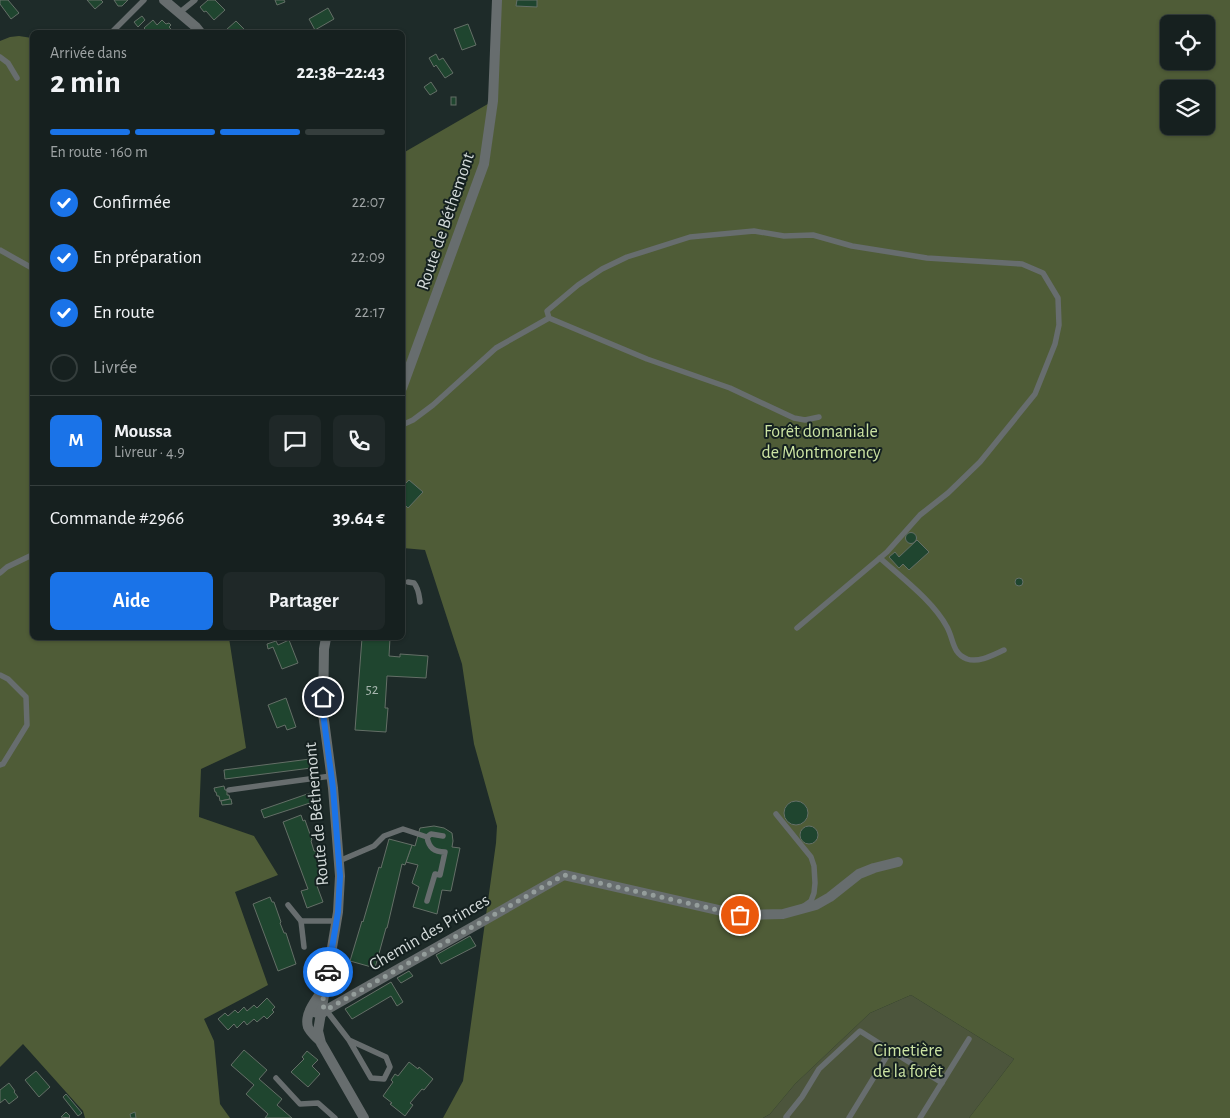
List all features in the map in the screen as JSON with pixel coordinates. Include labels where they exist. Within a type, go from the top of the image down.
[{"type":"street","points":[[164,0],[198,30]]},
{"type":"street","name":"Route de Béthemont","points":[[405,380],[484,164],[493,101],[497,0]]},
{"type":"street","name":"Route de Béthemont","points":[[318,1008],[325,987],[337,922],[340,885],[331,776],[323,713],[326,640]]},
{"type":"street","points":[[801,910],[823,901],[859,874],[898,862]]},
{"type":"street","name":"Chemin des Princes","points":[[318,1008],[564,875],[740,915],[783,914],[801,910]]},
{"type":"street","points":[[318,1008],[308,1022],[309,1029],[322,1043],[364,1118]]},
{"type":"lane","points":[[114,30],[144,0]]},
{"type":"lane","points":[[179,13],[195,0]]},
{"type":"lane","points":[[0,57],[8,63],[17,78]]},
{"type":"lane","points":[[549,318],[547,311],[578,285],[602,269],[628,257],[690,238],[754,231],[784,236],[813,235],[852,246],[928,258],[1022,264],[1043,273],[1058,298],[1059,325],[1055,344],[1035,394],[980,462],[948,493],[920,515],[887,552],[797,628]]},
{"type":"lane","points":[[0,250],[30,267]]},
{"type":"lane","points":[[549,318],[647,359],[730,388],[794,418],[805,420],[819,418]]},
{"type":"lane","points":[[405,424],[433,405],[496,348],[549,318]]},
{"type":"lane","points":[[0,573],[7,567],[30,556]]},
{"type":"lane","points":[[880,558],[932,606],[948,628],[957,653],[967,659],[978,660],[1004,650]]},
{"type":"lane","points":[[408,582],[414,583],[417,587],[420,602]]},
{"type":"lane","points":[[0,675],[8,679],[26,697],[27,725],[3,764],[0,765]]},
{"type":"lane","points":[[229,790],[331,776]]},
{"type":"lane","points":[[776,814],[811,856],[814,866],[814,893],[810,901],[801,910]]},
{"type":"lane","points":[[339,861],[374,846],[384,836],[403,829],[427,837],[432,834],[442,836]]},
{"type":"lane","points":[[427,837],[432,849],[445,852],[440,875],[435,874],[427,901]]},
{"type":"lane","points":[[288,905],[301,921],[304,947]]},
{"type":"lane","points":[[301,921],[337,922]]},
{"type":"lane","points":[[318,1008],[349,1040],[371,1078],[384,1079],[390,1066],[386,1057],[349,1040]]},
{"type":"lane","points":[[787,1118],[794,1106],[802,1098],[819,1069],[860,1031],[942,1083]]},
{"type":"lane","points":[[920,1118],[969,1039]]},
{"type":"lane","points":[[849,1118],[890,1051]]},
{"type":"lane","points":[[276,1078],[300,1104],[318,1103],[335,1118]]},
{"type":"green space","name":"Forêt domaniale de Montmorency","points":[[495,0],[1230,0],[1230,1118],[969,1118],[1014,1059],[911,995],[870,1013],[795,1084],[770,1114],[763,1118],[443,1118],[463,1081],[497,826],[474,744],[462,664],[425,550],[405,548],[405,152],[493,101]]},
{"type":"green space","points":[[10,37],[30,38],[30,640],[229,640],[246,748],[201,769],[199,817],[254,836],[278,875],[235,892],[268,985],[204,1019],[214,1041],[220,1104],[230,1118],[85,1118],[83,1111],[23,1044],[0,1067],[0,41]]},
{"type":"green space","name":"Cimetière de la forêt","points":[[911,995],[1014,1059],[969,1118],[763,1118],[770,1114],[795,1084],[870,1013]]},
{"type":"building","points":[[0,0],[8,0],[19,13],[11,19],[0,4]]},
{"type":"building","points":[[87,0],[101,0],[103,2],[95,9]]},
{"type":"building","points":[[114,0],[128,0],[122,6],[118,6]]},
{"type":"building","points":[[208,0],[215,0],[225,10],[214,20],[200,7]]},
{"type":"building","points":[[275,0],[284,0],[285,2],[277,5]]},
{"type":"building","points":[[517,0],[537,0],[537,7],[516,6]]},
{"type":"building","points":[[328,8],[334,19],[315,30],[309,19]]},
{"type":"building","points":[[142,16],[145,20],[138,27],[134,22]]},
{"type":"building","points":[[153,20],[157,25],[162,20],[166,24],[169,23],[171,25],[169,27],[172,30],[146,30],[144,28]]},
{"type":"building","points":[[236,21],[245,30],[226,30]]},
{"type":"building","points":[[468,24],[476,45],[462,50],[454,29]]},
{"type":"building","points":[[436,54],[439,60],[443,58],[453,73],[445,78],[436,65],[434,67],[429,58]]},
{"type":"building","points":[[431,82],[437,91],[430,95],[424,87]]},
{"type":"building","points":[[451,97],[456,97],[456,105],[451,105]]},
{"type":"building","points":[[409,480],[423,492],[408,508],[405,505],[405,484]]},
{"type":"building","points":[[911,532],[917,538],[911,544],[905,538]]},
{"type":"building","points":[[917,540],[929,552],[909,570],[903,564],[899,568],[889,557],[895,552],[899,557]]},
{"type":"building","points":[[1019,578],[1023,582],[1019,586],[1015,582]]},
{"type":"building","points":[[289,640],[298,663],[282,669],[273,647],[268,649],[267,644],[276,641],[278,645]]},
{"type":"building","points":[[362,640],[390,640],[389,656],[400,657],[400,654],[428,656],[426,678],[387,676],[385,708],[388,708],[386,732],[355,730]]},
{"type":"building","points":[[286,698],[296,727],[287,730],[285,725],[277,728],[268,705]]},
{"type":"building","points":[[310,759],[311,768],[225,779],[224,770]]},
{"type":"building","points":[[224,786],[230,799],[220,801],[214,788]]},
{"type":"building","points":[[313,792],[316,801],[264,818],[261,810]]},
{"type":"building","points":[[231,799],[232,804],[222,805],[221,801]]},
{"type":"building","points":[[791,801],[801,801],[808,808],[808,818],[801,825],[791,825],[784,818],[784,808]]},
{"type":"building","points":[[301,815],[303,821],[305,820],[314,851],[316,851],[324,871],[322,871],[326,882],[317,886],[323,902],[307,908],[301,891],[308,889],[283,822]]},
{"type":"building","points":[[434,826],[444,828],[452,833],[452,847],[460,848],[451,891],[442,890],[437,914],[413,907],[419,887],[412,883],[418,865],[406,862],[412,845],[415,846],[420,828]]},
{"type":"building","points":[[809,826],[815,829],[818,835],[815,841],[809,844],[803,841],[800,835],[803,829]]},
{"type":"building","points":[[389,839],[412,845],[405,865],[402,864],[387,928],[375,968],[350,961]]},
{"type":"building","points":[[270,897],[272,902],[274,902],[296,964],[278,971],[253,904]]},
{"type":"building","points":[[470,936],[476,946],[441,964],[436,955]]},
{"type":"building","points":[[409,971],[413,976],[401,983],[397,978]]},
{"type":"building","points":[[391,982],[403,1002],[397,1006],[391,996],[352,1019],[345,1009]]},
{"type":"building","points":[[267,998],[275,1007],[272,1010],[274,1012],[267,1019],[264,1016],[257,1022],[254,1019],[247,1025],[244,1021],[237,1028],[234,1024],[228,1030],[218,1019],[225,1013],[228,1016],[235,1010],[238,1013],[244,1007],[247,1011],[254,1005],[257,1008]]},
{"type":"building","points":[[244,1050],[267,1070],[259,1079],[282,1099],[277,1105],[292,1118],[265,1118],[268,1114],[246,1094],[254,1085],[231,1065]]},
{"type":"building","points":[[307,1051],[318,1060],[312,1066],[320,1074],[308,1087],[291,1072],[304,1059],[302,1057]]},
{"type":"building","points":[[409,1062],[418,1069],[419,1067],[433,1079],[410,1103],[413,1105],[405,1116],[383,1096],[393,1082],[391,1080],[395,1074],[398,1076]]},
{"type":"building","points":[[36,1071],[50,1087],[39,1097],[25,1080]]},
{"type":"building","points":[[9,1083],[18,1097],[9,1104],[5,1099],[0,1103],[0,1090]]},
{"type":"building","points":[[66,1094],[82,1113],[78,1116],[63,1097]]},
{"type":"building","points":[[66,1112],[70,1116],[70,1118],[61,1117]]},
{"type":"building","points":[[135,1112],[136,1118],[131,1118],[130,1114]]},
{"type":"way so far","points":[[328,972],[322,1005],[326,1010],[564,875],[740,915]]},
{"type":"route","points":[[323,697],[323,713],[333,788],[340,876],[338,912],[328,972]]}]
